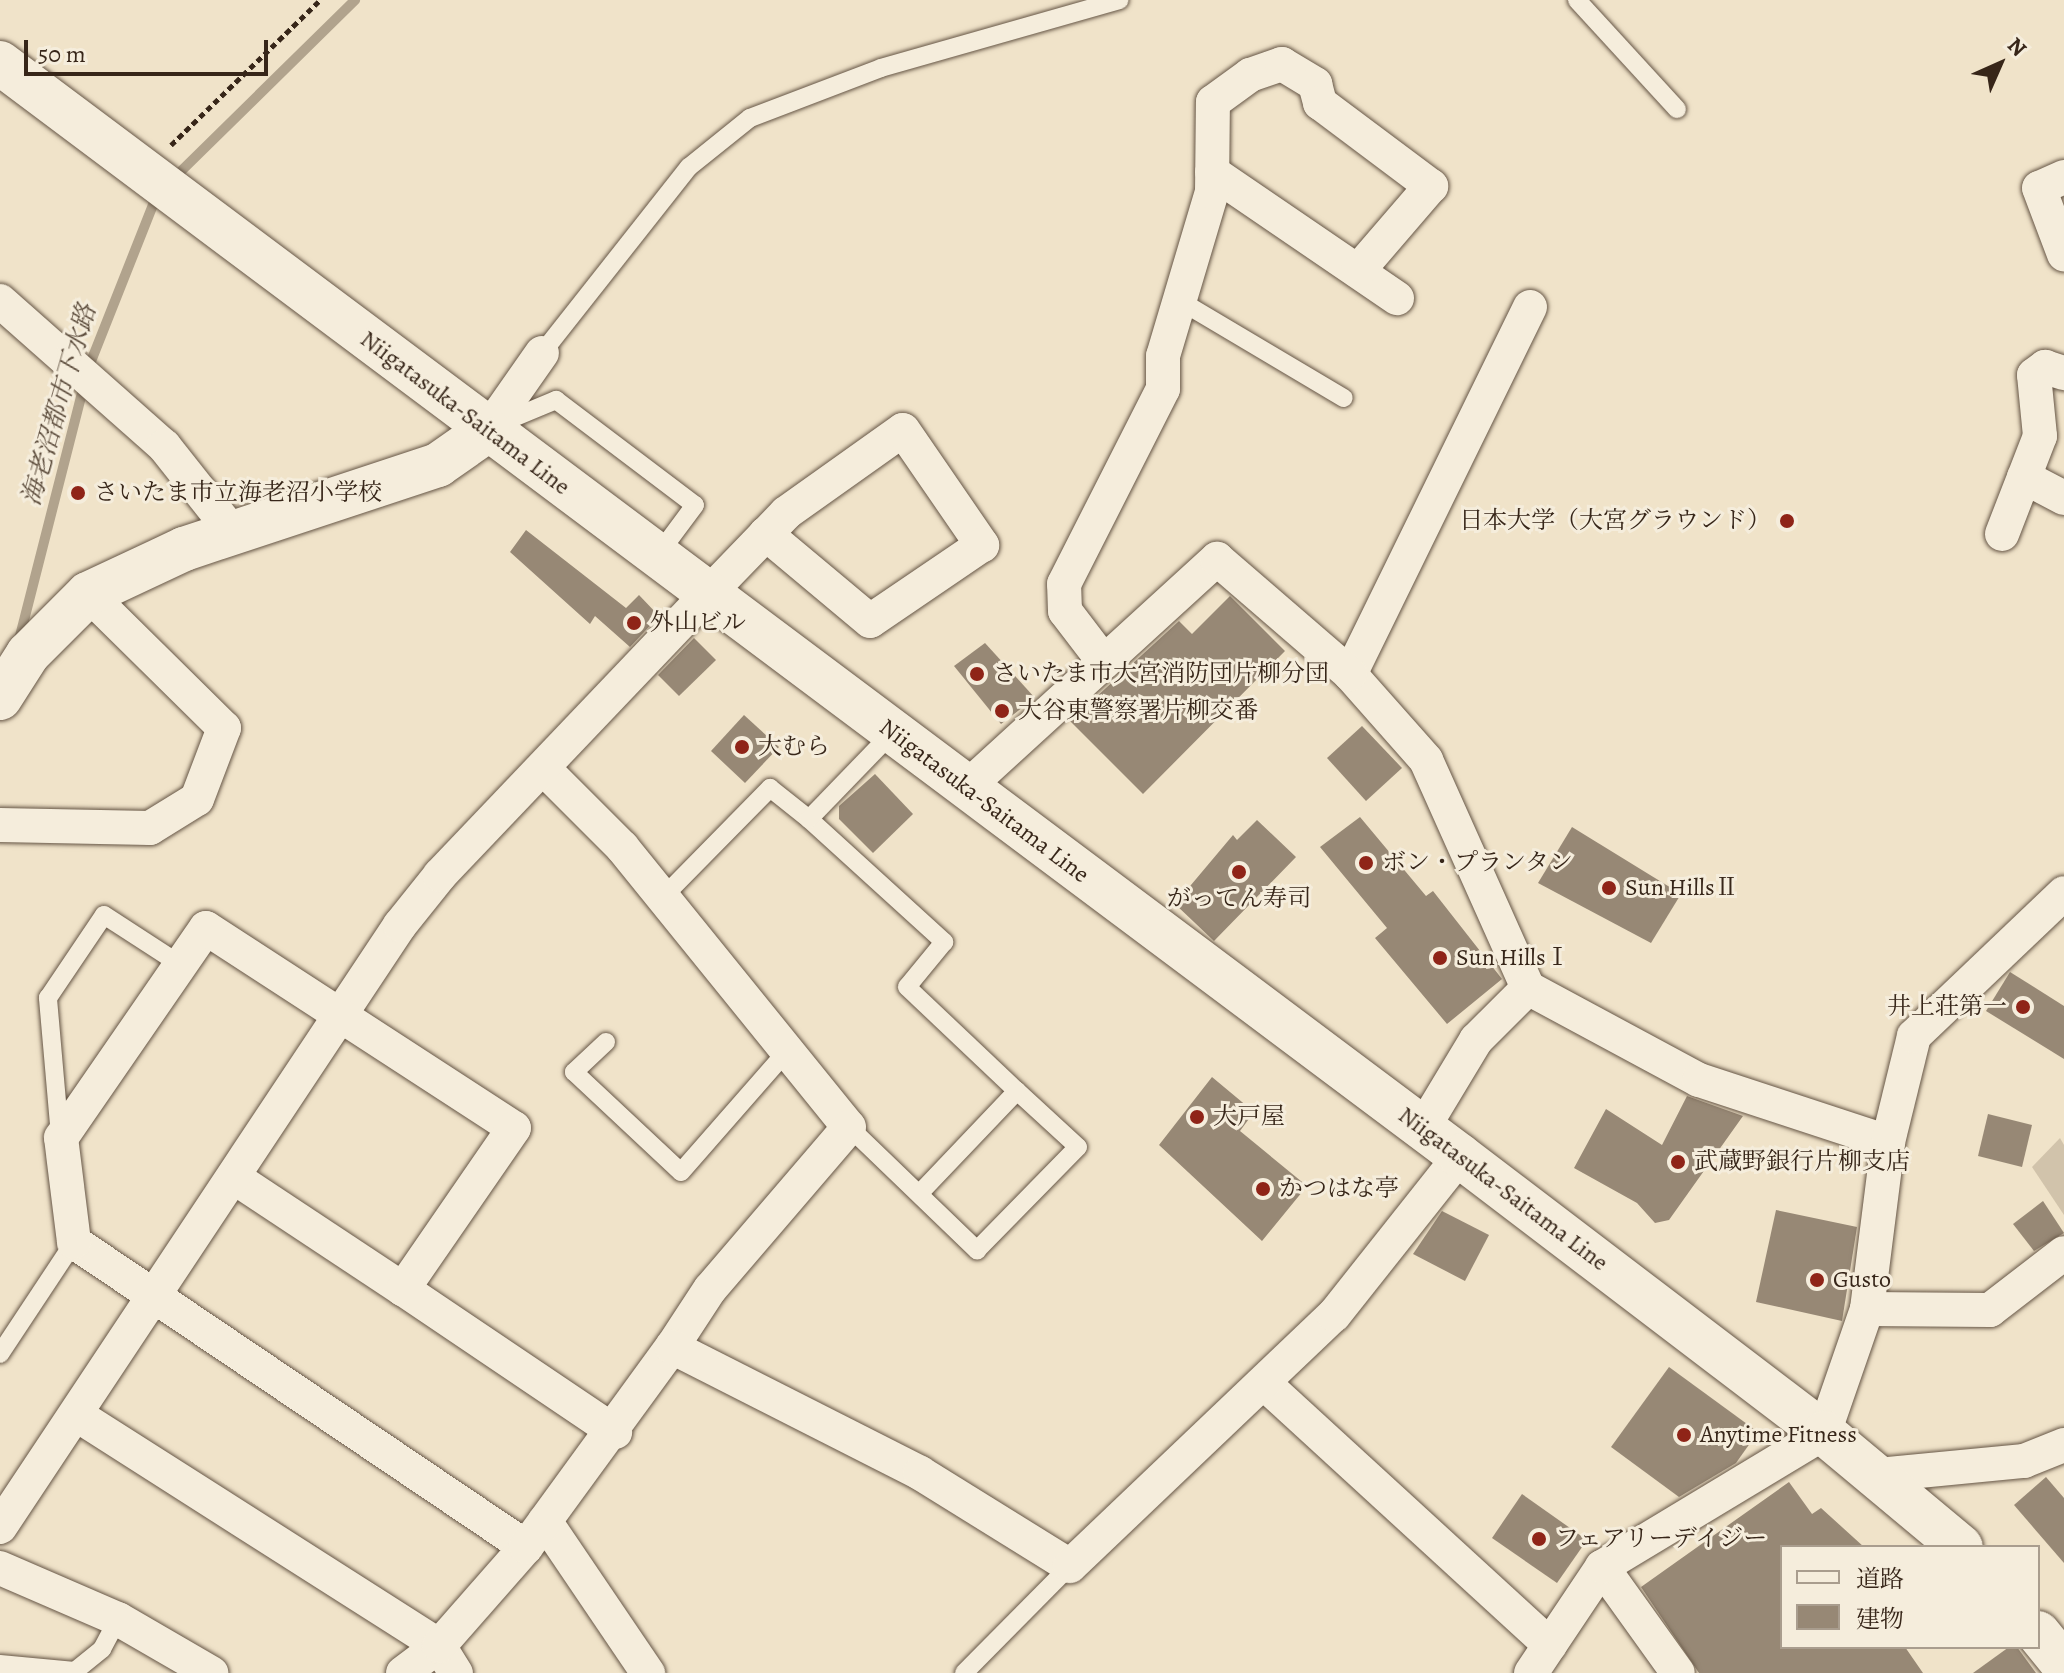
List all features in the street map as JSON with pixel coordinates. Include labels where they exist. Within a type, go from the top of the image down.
[{"type":"main road","name":"Niigatasuka-Saitama Line","points":[[0,63],[656,557],[1423,1128],[1878,1475],[1959,1545]]},
{"type":"main road","points":[[0,698],[28,654],[88,594],[233,533],[438,465],[488,430]]},
{"type":"main road","points":[[2040,1635],[2064,1665]]},
{"type":"street","points":[[1104,662],[1065,611],[1064,584],[1163,389],[1163,356],[1182,302],[1212,172],[1213,102],[1282,64],[1315,84],[1320,103],[1431,186],[1358,271]]},
{"type":"street","points":[[1212,172],[1397,298]]},
{"type":"street","points":[[2064,177],[2039,188],[2064,254]]},
{"type":"street","points":[[0,301],[164,446],[233,533]]},
{"type":"street","points":[[1350,674],[1530,307]]},
{"type":"street","points":[[488,430],[542,353]]},
{"type":"street","points":[[2002,534],[2040,436],[2034,375],[2045,367],[2064,373]]},
{"type":"street","points":[[3,1518],[157,1300],[400,925],[543,768],[766,534],[903,430],[982,545],[870,621],[766,534]]},
{"type":"street","points":[[2024,477],[2064,498]]},
{"type":"street","points":[[966,788],[1217,559],[1350,674],[1426,760],[1528,988],[1699,1080],[1888,1142]]},
{"type":"street","points":[[0,825],[150,828],[197,799],[224,728],[88,594]]},
{"type":"street","points":[[403,1673],[448,1659],[536,1534],[615,1432],[710,1289],[849,1127],[663,897],[543,768]]},
{"type":"street","points":[[1531,1673],[1602,1567],[1824,1433],[1867,1309],[1888,1142],[1914,1036],[2064,893]]},
{"type":"street","points":[[403,1289],[514,1128],[345,1013],[206,928],[61,1138],[74,1242],[157,1300],[536,1534],[648,1673]]},
{"type":"street","points":[[1423,1128],[1476,1040],[1528,988]]},
{"type":"street","points":[[672,1347],[920,1473],[1070,1566],[1266,1385],[1334,1315],[1460,1156]]},
{"type":"street","points":[[235,1178],[615,1432]]},
{"type":"street","points":[[1867,1309],[1990,1310],[2064,1253]]},
{"type":"street","points":[[1266,1385],[1550,1645]]},
{"type":"street","points":[[77,1415],[448,1659]]},
{"type":"street","points":[[1878,1475],[2024,1461],[2064,1445]]},
{"type":"street","points":[[1602,1567],[1678,1673]]},
{"type":"street","points":[[0,1568],[118,1619],[211,1673]]},
{"type":"lane","points":[[542,353],[689,167],[750,118],[881,68],[1120,0]]},
{"type":"lane","points":[[1577,0],[1677,109]]},
{"type":"lane","points":[[1182,302],[1344,398]]},
{"type":"lane","points":[[488,430],[556,400],[695,505],[656,557]]},
{"type":"lane","points":[[809,819],[892,733]]},
{"type":"lane","points":[[663,897],[770,788],[809,819],[944,942],[907,987],[1078,1147],[977,1250],[849,1127]]},
{"type":"lane","points":[[61,1138],[48,998],[104,915],[181,965]]},
{"type":"lane","points":[[606,1042],[574,1072],[681,1172],[787,1051]]},
{"type":"lane","points":[[919,1194],[1017,1091]]},
{"type":"lane","points":[[0,1354],[74,1242]]},
{"type":"lane","points":[[964,1673],[1070,1566]]},
{"type":"lane","points":[[0,1664],[75,1671],[102,1649],[118,1619]]},
{"type":"path","points":[[168,148],[320,0]]},
{"type":"shaded area","points":[[2060,1138],[2064,1145],[2064,1215],[2032,1167]]},
{"type":"building","points":[[526,530],[626,608],[639,595],[659,616],[630,647],[595,616],[590,624],[510,552]]},
{"type":"building","points":[[1230,596],[1285,651],[1143,794],[1070,721],[1179,621],[1192,634]]},
{"type":"building","points":[[694,638],[716,660],[679,696],[658,675]]},
{"type":"building","points":[[985,643],[1035,698],[1001,724],[954,666]]},
{"type":"building","points":[[744,715],[779,747],[745,783],[711,751]]},
{"type":"building","points":[[1362,726],[1402,768],[1366,801],[1327,758]]},
{"type":"building","points":[[875,774],[913,814],[873,853],[839,819],[839,806]]},
{"type":"building","name":"Sun HillsⅠ","points":[[1360,817],[1426,896],[1433,891],[1502,979],[1447,1024],[1375,938],[1387,928],[1320,847]]},
{"type":"building","name":"がってん寿司","points":[[1257,820],[1296,857],[1214,941],[1175,904],[1233,835],[1237,840]]},
{"type":"building","name":"Sun HillsⅡ","points":[[1572,827],[1681,894],[1651,943],[1538,883]]},
{"type":"building","name":"井上荘第一","points":[[2010,972],[2064,1006],[2064,1059],[1986,1011]]},
{"type":"building","points":[[1212,1077],[1254,1112],[1240,1131],[1307,1186],[1262,1241],[1159,1145]]},
{"type":"building","points":[[1687,1096],[1743,1116],[1669,1220],[1655,1223],[1637,1203],[1574,1168],[1606,1109],[1662,1145]]},
{"type":"building","points":[[1988,1114],[2032,1125],[2022,1167],[1978,1156]]},
{"type":"building","points":[[2043,1201],[2064,1233],[2034,1251],[2013,1224]]},
{"type":"building","points":[[1776,1210],[1857,1227],[1842,1321],[1756,1302]]},
{"type":"building","points":[[1442,1211],[1489,1235],[1465,1281],[1413,1254]]},
{"type":"building","points":[[1669,1367],[1758,1432],[1736,1463],[1679,1497],[1611,1447]]},
{"type":"building","points":[[2046,1477],[2064,1498],[2064,1563],[2014,1505]]},
{"type":"building","points":[[1789,1482],[1812,1514],[1821,1508],[1862,1545],[1780,1545],[1780,1649],[1906,1649],[1923,1673],[1699,1673],[1641,1587]]},
{"type":"building","name":"フェアリーデイジー","points":[[1522,1494],[1587,1540],[1557,1583],[1492,1538]]},
{"type":"building","points":[[2006,1649],[2018,1649],[2036,1673],[1973,1673]]},
{"type":"waterway","name":"海老沼都市下水路","points":[[174,178],[355,0]]},
{"type":"waterway","name":"海老沼都市下水路","points":[[88,369],[157,195]]},
{"type":"waterway","name":"海老沼都市下水路","points":[[19,640],[84,385]]},
{"type":"place","name":"さいたま市立海老沼小学校","points":[[78,493]]},
{"type":"place","name":"日本大学（大宮グラウンド）","points":[[1787,521]]},
{"type":"place","name":"外山ビル","points":[[634,623]]},
{"type":"place","name":"さいたま市大宮消防団片柳分団","points":[[977,674]]},
{"type":"place","name":"大谷東警察署片柳交番","points":[[1002,711]]},
{"type":"place","name":"大むら","points":[[742,747]]},
{"type":"place","name":"ボン・プランタン","points":[[1366,863]]},
{"type":"place","name":"がってん寿司","points":[[1239,872]]},
{"type":"place","name":"Sun HillsⅡ","points":[[1609,888]]},
{"type":"place","name":"Sun HillsⅠ","points":[[1440,958]]},
{"type":"place","name":"井上荘第一","points":[[2023,1007]]},
{"type":"place","name":"大戸屋","points":[[1197,1117]]},
{"type":"place","name":"武蔵野銀行片柳支店","points":[[1678,1162]]},
{"type":"place","name":"かつはな亭","points":[[1263,1189]]},
{"type":"place","name":"Gusto","points":[[1817,1280]]},
{"type":"place","name":"Anytime Fitness","points":[[1684,1435]]},
{"type":"place","name":"フェアリーデイジー","points":[[1539,1539]]}]
